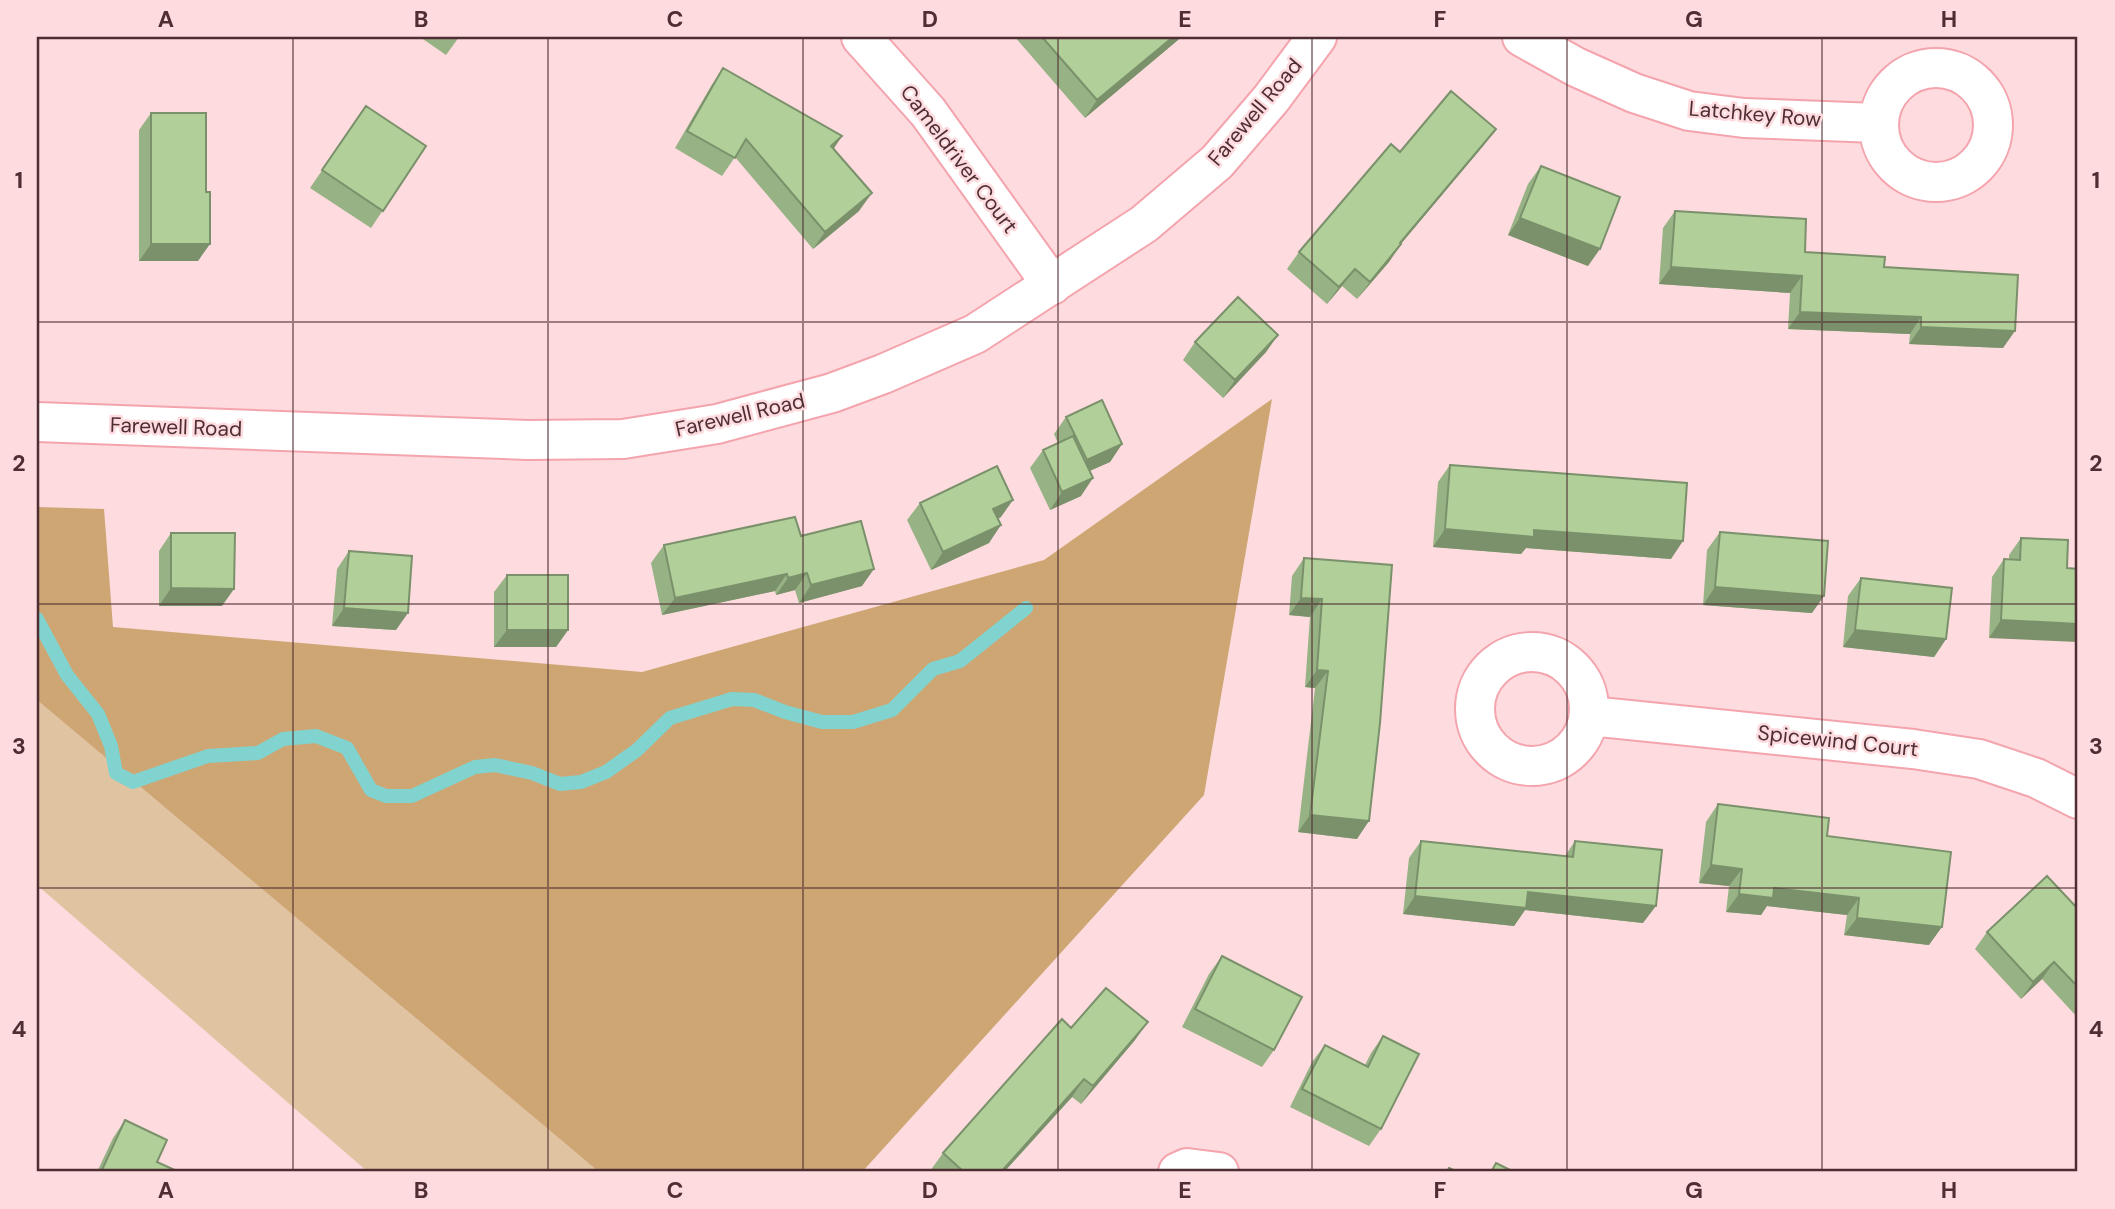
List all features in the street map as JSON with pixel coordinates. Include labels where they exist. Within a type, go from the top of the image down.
[{"type":"street","name":"Cameldriver Court","points":[[861,37],[928,112],[1052,285]]},
{"type":"street","name":"Farewell Road","points":[[37,422],[528,440],[623,439],[717,425],[845,388],[975,334],[1144,224],[1217,162],[1271,99],[1317,37]]},
{"type":"street","name":"Latchkey Row","points":[[1522,37],[1576,67],[1634,93],[1689,111],[1744,118],[1877,123]]},
{"type":"street","name":"Spicewind Court","points":[[1590,716],[1913,749],[1979,759],[2036,778],[2078,799]]},
{"type":"street","points":[[1178,1172],[1188,1168],[1219,1172]]},
{"type":"shaded area","points":[[1272,399],[1204,795],[862,1172],[599,1172],[37,700],[37,507],[104,509],[113,627],[642,672],[1044,560]]},
{"type":"shaded area","points":[[37,700],[599,1172],[368,1172],[37,885]]},
{"type":"building","points":[[1042,37],[1173,37],[1097,100]]},
{"type":"building","points":[[723,68],[842,136],[831,146],[872,193],[825,232],[746,139],[735,158],[687,131]]},
{"type":"building","points":[[1451,91],[1496,129],[1370,282],[1355,269],[1339,287],[1299,252],[1391,144],[1400,152]]},
{"type":"building","points":[[366,106],[426,146],[383,211],[322,170]]},
{"type":"building","points":[[151,113],[206,113],[206,192],[210,192],[210,244],[151,244]]},
{"type":"building","points":[[1541,166],[1620,197],[1600,249],[1520,218]]},
{"type":"building","points":[[1675,211],[1806,219],[1805,252],[1885,257],[1884,267],[2018,275],[2015,331],[1921,327],[1921,317],[1800,312],[1802,276],[1671,267]]},
{"type":"building","points":[[1238,297],[1278,335],[1235,380],[1195,342]]},
{"type":"building","points":[[1102,400],[1122,444],[1087,460],[1066,417]]},
{"type":"building","points":[[1073,436],[1093,478],[1062,492],[1043,450]]},
{"type":"building","points":[[1450,465],[1687,483],[1683,541],[1534,530],[1534,537],[1445,529]]},
{"type":"building","points":[[997,466],[1013,500],[993,509],[1001,525],[943,552],[920,503]]},
{"type":"building","points":[[795,517],[801,536],[861,521],[874,569],[811,585],[807,573],[788,578],[787,574],[675,598],[664,545]]},
{"type":"building","points":[[1720,532],[1828,541],[1824,596],[1715,587]]},
{"type":"building","points":[[171,533],[235,533],[234,589],[171,588]]},
{"type":"building","points":[[2021,538],[2068,540],[2067,568],[2078,569],[2078,624],[2001,620],[2004,559],[2020,560]]},
{"type":"building","points":[[349,551],[412,556],[408,613],[344,608]]},
{"type":"building","points":[[1304,558],[1392,565],[1380,723],[1369,821],[1310,815],[1328,671],[1317,670],[1322,599],[1301,598]]},
{"type":"building","points":[[507,575],[568,575],[568,630],[507,630]]},
{"type":"building","points":[[1861,578],[1952,588],[1946,639],[1855,630]]},
{"type":"building","points":[[1718,804],[1829,818],[1827,836],[1951,852],[1942,927],[1857,918],[1859,898],[1774,888],[1773,898],[1739,894],[1742,869],[1711,865]]},
{"type":"building","points":[[1421,841],[1573,857],[1575,841],[1662,850],[1656,906],[1528,892],[1526,908],[1415,896]]},
{"type":"building","points":[[2047,876],[2078,909],[2078,987],[2054,962],[2033,982],[1987,932]]},
{"type":"building","points":[[1222,956],[1302,997],[1274,1050],[1195,1009]]},
{"type":"building","points":[[1106,988],[1148,1022],[1093,1086],[1084,1079],[1001,1172],[964,1172],[943,1153],[1062,1019],[1071,1028]]},
{"type":"building","points":[[1383,1036],[1419,1054],[1381,1129],[1302,1089],[1325,1045],[1368,1067]]},
{"type":"building","points":[[125,1120],[167,1140],[157,1162],[179,1172],[101,1172]]},
{"type":"building","points":[[1496,1163],[1514,1172],[1491,1172]]},
{"type":"waterway","points":[[37,619],[67,675],[98,714],[111,746],[116,773],[133,782],[208,756],[258,753],[283,739],[316,736],[347,748],[371,790],[386,796],[412,796],[475,767],[495,765],[532,773],[560,784],[581,782],[606,772],[637,750],[670,718],[732,699],[754,700],[822,722],[853,722],[892,710],[933,669],[960,661],[1026,608]]}]
